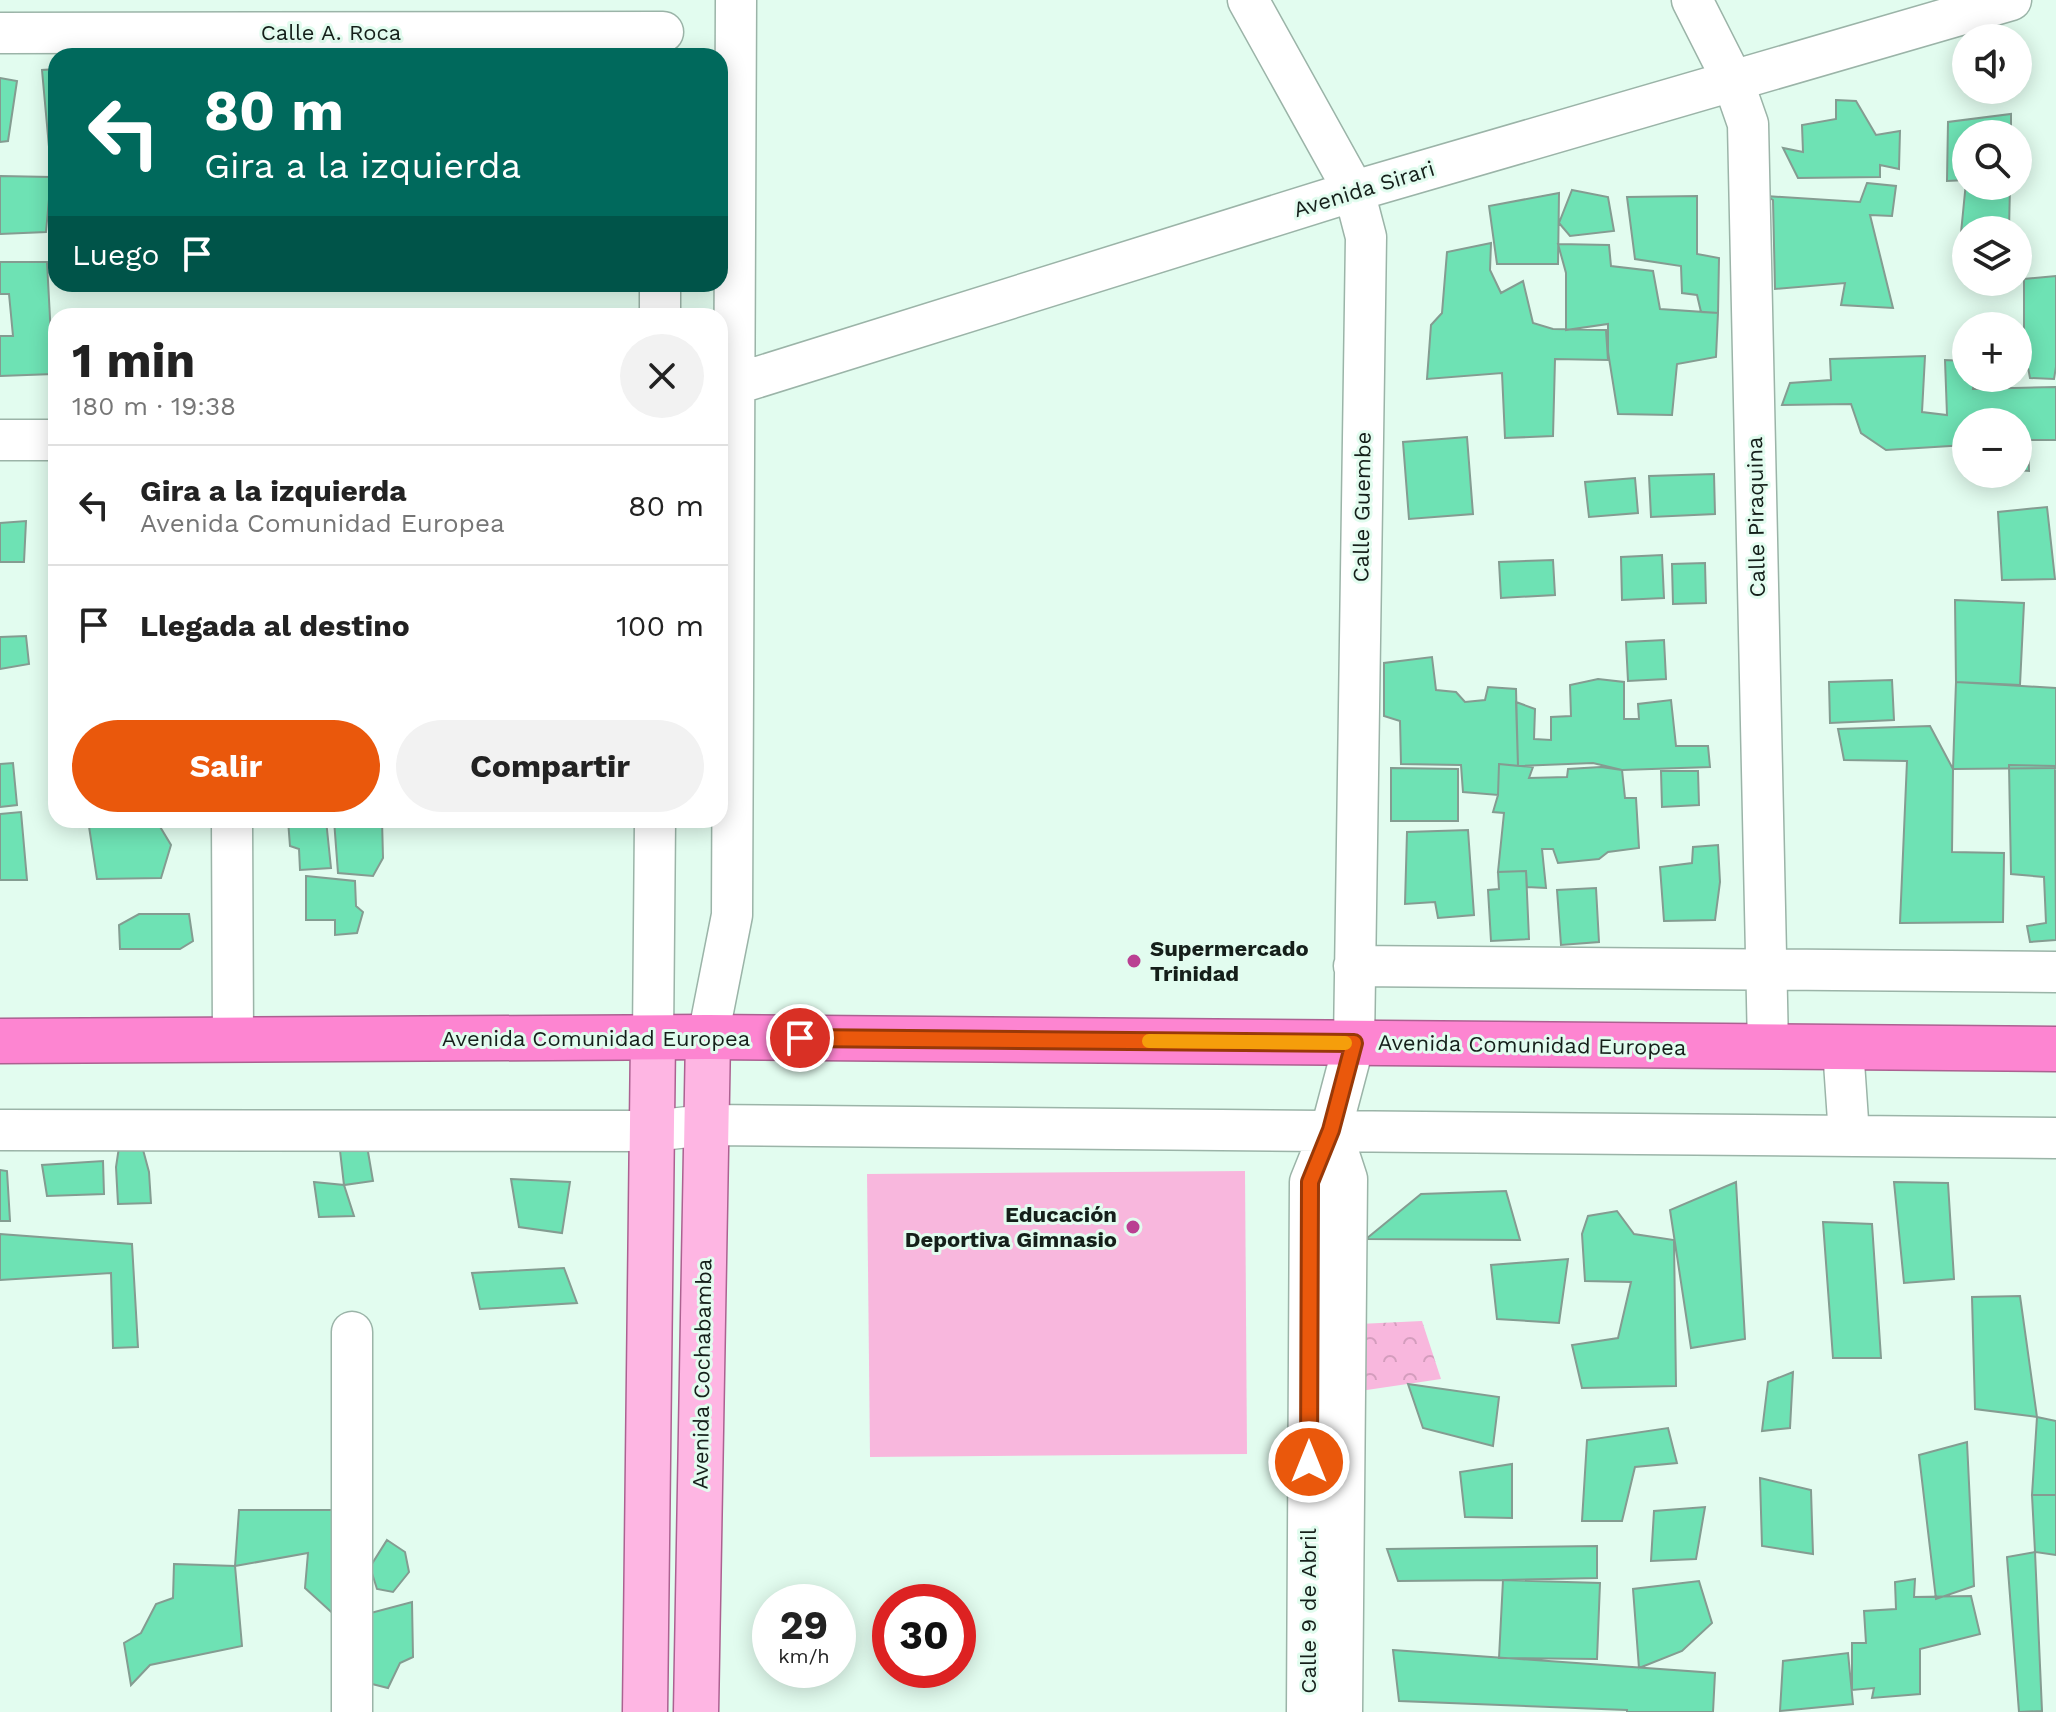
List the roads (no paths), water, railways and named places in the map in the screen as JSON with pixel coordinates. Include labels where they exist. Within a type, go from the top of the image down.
[{"type":"highway","name":"Avenida Comunidad Europea","points":[[0,1041],[708,1037],[2056,1049]]},
{"type":"main road","name":"Avenida Cochabamba","points":[[696,1712],[708,1037]]},
{"type":"main road","points":[[645,1712],[653,1038]]},
{"type":"street","points":[[708,1037],[732,915],[728,387],[736,0]]},
{"type":"street","name":"Calle Guembe","points":[[1248,0],[1354,191],[1366,237],[1354,1043]]},
{"type":"street","name":"Calle Piraquina","points":[[1692,0],[1733,81],[1748,124],[1768,1047]]},
{"type":"street","name":"Avenida Sirari","points":[[728,387],[1354,191],[2011,0]]},
{"type":"street","name":"Calle A. Roca","points":[[0,33],[663,29]]},
{"type":"street","points":[[0,440],[48,440]]},
{"type":"street","points":[[232,828],[233,1038]]},
{"type":"street","points":[[653,1038],[655,828]]},
{"type":"street","points":[[1354,966],[2056,972]]},
{"type":"street","name":"Calle 9 de Abril","points":[[1307,1712],[1310,1182],[1331,1130],[1354,1043]]},
{"type":"street","points":[[1843,1048],[1849,1135]]},
{"type":"street","points":[[0,1130],[652,1146],[706,1125],[2056,1138]]},
{"type":"street","name":"Calle 9 de Abril","points":[[1331,1130],[1347,1179],[1342,1712]]},
{"type":"street","points":[[352,1332],[352,1712]]},
{"type":"place","name":"Supermercado Trinidad","points":[[1134,961]]},
{"type":"place","name":"Educación Deportiva Gimnasio","points":[[1133,1227]]}]
